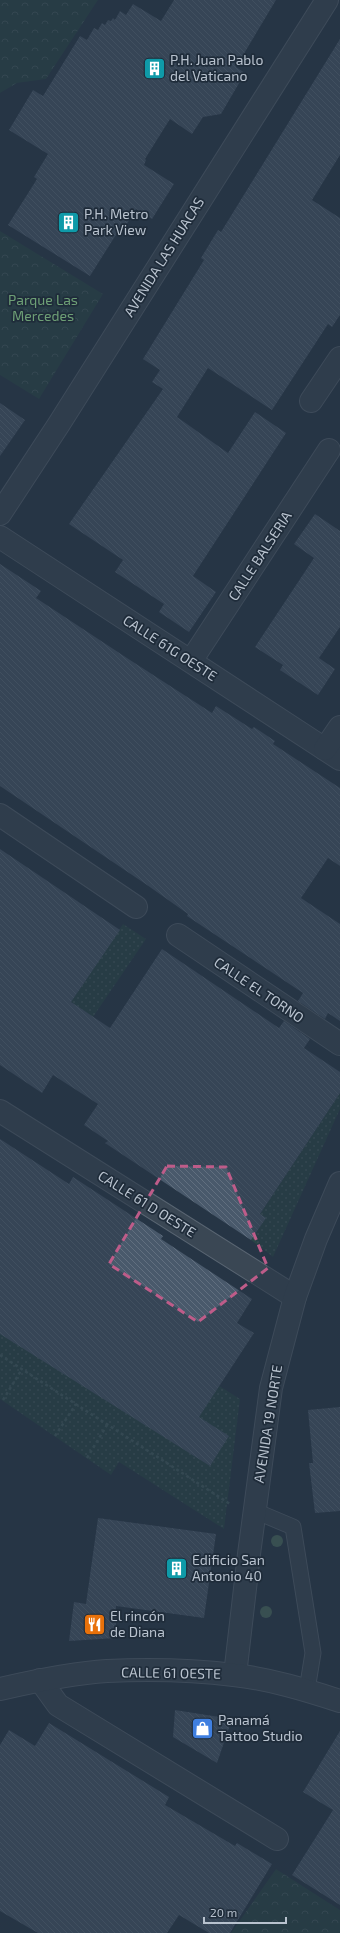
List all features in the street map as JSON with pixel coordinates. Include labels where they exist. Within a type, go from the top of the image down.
[{"type":"street","name":"AVENIDA LAS HUACAS","points":[[0,514],[59,424],[327,0]]},
{"type":"street","points":[[312,401],[340,358]]},
{"type":"street","name":"CALLE BALSERIA","points":[[191,661],[328,450]]},
{"type":"street","name":"CALLE 61G OESTE","points":[[0,537],[332,754]]},
{"type":"street","points":[[332,754],[340,727]]},
{"type":"street","points":[[0,815],[136,907]]},
{"type":"street","name":"CALLE EL TORNO","points":[[178,935],[340,1044]]},
{"type":"street","name":"CALLE 61 D OESTE","points":[[0,1111],[295,1297]]},
{"type":"street","name":"AVENIDA 19 NORTE","points":[[236,1675],[255,1510],[272,1388],[295,1297],[316,1239],[340,1184]]},
{"type":"street","name":"CALLE 61 OESTE","points":[[0,1689],[40,1680],[106,1671],[186,1671],[236,1675],[307,1690],[340,1701]]},
{"type":"street","points":[[40,1680],[58,1705],[277,1839]]},
{"type":"lane","points":[[255,1510],[294,1527],[313,1653],[307,1690]]},
{"type":"path","points":[[0,1355],[231,1505]]},
{"type":"path","points":[[3,1400],[22,1369]]},
{"type":"path","points":[[55,1436],[76,1404]]},
{"type":"path","points":[[86,1458],[107,1425]]},
{"type":"highlighted area","points":[[167,1166],[226,1167],[268,1268],[198,1322],[109,1264]]},
{"type":"green space","points":[[0,0],[98,0],[46,79],[17,83],[0,93]]},
{"type":"green space","name":"Parque Las Mercedes","points":[[0,231],[103,294],[39,399],[0,375]]},
{"type":"green space","points":[[123,924],[146,939],[93,1017],[71,1002]]},
{"type":"green space","points":[[340,1093],[340,1109],[273,1257],[251,1240],[265,1218],[260,1214]]},
{"type":"green space","points":[[0,1247],[240,1399],[224,1529],[119,1462],[111,1475],[0,1399]]},
{"type":"green space","points":[[276,1869],[340,1910],[340,1933],[231,1933]]},
{"type":"building","points":[[174,0],[276,0],[236,67],[245,73],[221,114],[203,117],[192,134],[170,119],[145,159],[144,165],[174,184],[152,219],[136,209],[122,232],[119,230],[90,276],[8,225],[37,179],[34,177],[48,154],[9,130],[33,90],[43,96],[80,36],[87,40],[94,28],[98,30],[102,23],[105,25],[108,20],[111,21],[113,18],[115,20],[120,11],[126,15],[133,4],[161,21]]},
{"type":"building","points":[[340,39],[340,155],[312,200],[340,218],[340,315],[332,327],[328,324],[272,410],[208,368],[177,417],[228,453],[255,412],[286,433],[193,576],[216,592],[189,632],[159,612],[164,604],[115,572],[123,560],[69,524],[163,389],[152,382],[160,370],[143,359],[204,260],[201,258],[218,230],[221,232]]},
{"type":"building","points":[[0,403],[25,420],[0,456]]},
{"type":"building","points":[[315,514],[340,531],[340,627],[319,658],[335,669],[318,695],[280,670],[283,665],[255,647],[314,558],[294,544]]},
{"type":"building","points":[[0,564],[41,591],[36,598],[130,660],[212,713],[216,706],[252,729],[254,727],[275,741],[273,744],[340,788],[340,866],[328,858],[301,898],[340,924],[340,1021],[328,1013],[325,1019],[298,1001],[303,993],[187,916],[188,914],[147,885],[0,786]]},
{"type":"building","points":[[0,849],[120,930],[71,1002],[110,1028],[162,949],[279,1028],[284,1021],[310,1039],[304,1048],[340,1072],[340,1093],[260,1214],[266,1218],[251,1240],[105,1143],[108,1141],[84,1125],[98,1104],[53,1075],[42,1093],[0,1065]]},
{"type":"building","points":[[0,1139],[69,1184],[73,1177],[163,1236],[161,1239],[252,1299],[237,1323],[254,1333],[199,1417],[229,1436],[210,1466],[0,1334]]},
{"type":"building","points":[[340,1407],[340,1511],[315,1513],[309,1463],[313,1463],[308,1410]]},
{"type":"building","name":"Edificio San Antonio 40","points":[[98,1518],[216,1534],[204,1618],[116,1606],[116,1638],[69,1641],[74,1602],[86,1604]]},
{"type":"building","name":"Panamá Tattoo Studio","points":[[175,1710],[232,1719],[217,1763],[173,1737]]},
{"type":"building","points":[[49,1723],[169,1797],[165,1805],[235,1846],[237,1843],[272,1864],[230,1933],[209,1933],[179,1915],[167,1933],[38,1933],[0,1911],[0,1745],[9,1730],[35,1746]]},
{"type":"building","points":[[340,1731],[340,1905],[292,1875],[333,1810],[303,1792]]},
{"type":"place","name":"P.H. Juan Pablo del Vaticano","points":[[154,68]]},
{"type":"place","name":"P.H. Metro Park View","points":[[69,222]]},
{"type":"place","name":"Edificio San Antonio 40","points":[[177,1568]]},
{"type":"place","name":"El rincón de Diana","points":[[94,1624]]},
{"type":"place","name":"Panamá Tattoo Studio","points":[[202,1728]]}]
